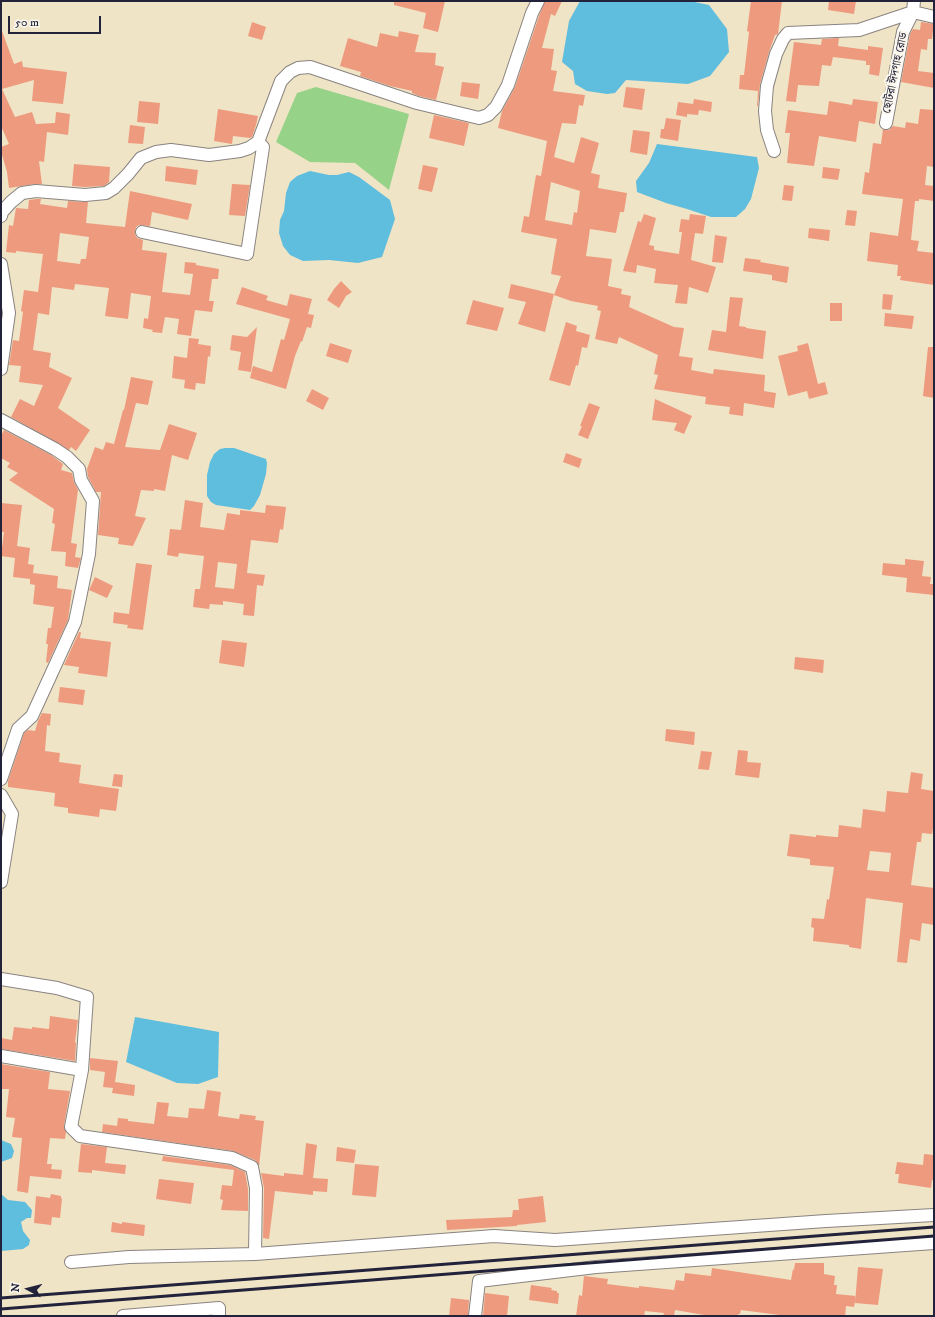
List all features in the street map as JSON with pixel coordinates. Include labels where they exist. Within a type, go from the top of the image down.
[{"type":"street","points":[[1,211],[22,193],[36,191],[85,195],[106,193],[114,188],[128,174],[141,158],[156,152],[171,150],[209,155],[240,151],[249,148],[258,142],[281,81],[290,72],[298,68],[310,67],[417,103],[479,118],[488,115],[496,108],[508,85],[532,13],[538,1]]},
{"type":"street","points":[[774,151],[767,130],[765,111],[767,86],[776,54],[788,33],[859,30],[914,6],[934,17]]},
{"type":"street","name":"ছোটরা ঈদগাহ রোড","points":[[886,123],[903,32],[914,6]]},
{"type":"street","points":[[142,232],[247,254],[263,147],[258,142]]},
{"type":"street","points":[[1,264],[9,313],[1,369]]},
{"type":"street","points":[[1,420],[67,457],[79,469],[81,480],[93,500],[89,554],[75,622],[32,716],[18,729],[1,779]]},
{"type":"street","points":[[1,795],[12,814],[1,882]]},
{"type":"street","points":[[1,979],[57,988],[87,997],[82,1070],[71,1127],[80,1136],[232,1158],[252,1167],[256,1188],[256,1254]]},
{"type":"street","points":[[1,1056],[82,1070]]},
{"type":"street","points":[[71,1262],[129,1257],[256,1254],[494,1236],[555,1240],[934,1215]]},
{"type":"street","points":[[475,1316],[479,1281],[596,1267],[934,1243]]},
{"type":"street","points":[[123,1316],[219,1308],[219,1316]]},
{"type":"green space","points":[[316,87],[409,114],[389,190],[355,163],[310,162],[276,142],[297,93]]},
{"type":"water","points":[[580,1],[690,1],[709,5],[727,29],[729,52],[710,76],[688,84],[626,80],[615,93],[607,94],[587,91],[575,84],[573,71],[562,62],[569,21]]},
{"type":"water","points":[[657,144],[757,157],[759,168],[751,199],[745,209],[736,217],[711,217],[637,192],[636,181],[649,163]]},
{"type":"water","points":[[310,171],[329,175],[349,172],[359,177],[390,200],[395,219],[382,257],[358,263],[329,260],[303,261],[290,255],[283,246],[279,233],[280,220],[284,211],[286,193],[290,182],[297,176]]},
{"type":"water","points":[[234,448],[266,459],[266,474],[260,495],[250,510],[216,505],[211,502],[207,496],[207,475],[210,462],[214,454],[220,449]]},
{"type":"water","points":[[135,1017],[219,1032],[218,1077],[198,1084],[177,1083],[126,1062]]},
{"type":"water","points":[[1,1140],[11,1144],[14,1151],[12,1158],[1,1162]]},
{"type":"water","points":[[1,1194],[8,1200],[25,1202],[32,1210],[31,1218],[27,1218],[21,1222],[23,1231],[30,1240],[29,1245],[23,1249],[1,1251]]},
{"type":"building","points":[[394,1],[445,1],[438,32],[423,28],[426,13],[394,5]]},
{"type":"building","points":[[545,1],[562,1],[555,16],[551,14],[542,48],[554,49],[551,70],[557,71],[553,91],[585,95],[583,106],[579,105],[576,124],[562,123],[554,157],[574,163],[581,137],[599,143],[591,173],[600,175],[598,188],[627,193],[624,212],[620,212],[616,233],[590,229],[586,256],[612,259],[608,286],[622,289],[621,294],[631,296],[629,307],[674,327],[684,328],[679,356],[693,358],[691,370],[713,374],[714,369],[765,375],[764,391],[776,393],[774,408],[744,403],[743,416],[729,414],[730,407],[705,404],[706,397],[654,389],[658,375],[654,374],[658,355],[619,337],[617,344],[595,339],[601,311],[597,310],[598,306],[571,301],[554,295],[561,276],[551,274],[557,239],[521,232],[524,216],[529,217],[536,175],[541,176],[547,141],[498,128],[502,111],[515,87]],"holes":[[[551,182],[580,191],[577,213],[574,212],[572,225],[545,220]]]},
{"type":"building","points":[[751,1],[782,1],[778,34],[775,35],[760,84],[758,106],[758,91],[739,89],[740,75],[744,75]]},
{"type":"building","points":[[829,1],[856,1],[854,14],[828,10]]},
{"type":"building","points":[[252,22],[266,27],[262,40],[248,36]]},
{"type":"building","points":[[921,22],[934,24],[932,39],[928,39],[927,50],[921,49],[918,71],[934,73],[934,88],[901,82],[910,34],[913,29],[920,30]]},
{"type":"building","points":[[2,31],[14,64],[22,61],[23,67],[67,72],[63,104],[32,101],[34,80],[2,89],[15,117],[32,112],[36,124],[55,123],[56,112],[70,114],[68,135],[47,132],[44,162],[39,161],[42,184],[9,188],[7,172],[1,151],[1,147],[9,144],[1,126]]},
{"type":"building","points":[[399,31],[419,35],[415,52],[436,53],[435,65],[444,67],[436,100],[419,96],[412,93],[412,91],[390,86],[360,76],[361,72],[340,66],[348,38],[377,47],[380,33],[398,37]]},
{"type":"building","points":[[839,38],[838,46],[868,50],[868,46],[883,48],[879,76],[869,74],[870,65],[866,65],[866,61],[833,57],[831,66],[822,65],[819,86],[798,85],[796,102],[786,101],[794,42],[821,45],[822,39]]},
{"type":"building","points":[[462,82],[480,84],[478,99],[460,96]]},
{"type":"building","points":[[626,87],[645,89],[642,110],[623,107]]},
{"type":"building","points":[[694,99],[712,102],[711,112],[699,110],[698,115],[687,114],[687,117],[676,115],[678,102],[693,104]]},
{"type":"building","points":[[853,99],[878,102],[875,124],[859,121],[856,142],[819,136],[814,166],[787,163],[790,133],[785,133],[788,110],[827,115],[829,101],[852,105]]},
{"type":"building","points":[[139,101],[160,103],[158,124],[137,122]]},
{"type":"building","points":[[218,109],[258,116],[252,137],[233,136],[232,144],[214,141]]},
{"type":"building","points":[[920,109],[934,110],[934,167],[927,166],[925,185],[934,186],[934,201],[919,199],[919,201],[915,201],[911,240],[919,241],[917,251],[934,253],[934,285],[900,280],[901,276],[897,276],[898,265],[867,261],[870,232],[898,236],[903,199],[862,194],[865,172],[869,173],[873,143],[881,144],[883,129],[889,130],[893,126],[905,128],[906,122],[918,124]]},
{"type":"building","points":[[434,115],[469,123],[464,146],[429,138]]},
{"type":"building","points":[[666,118],[681,120],[678,141],[660,138],[661,129],[664,129]]},
{"type":"building","points":[[130,125],[145,127],[143,144],[128,143]]},
{"type":"building","points":[[633,130],[650,132],[647,155],[630,152]]},
{"type":"building","points":[[74,164],[110,167],[109,182],[104,186],[72,186]]},
{"type":"building","points":[[423,165],[438,168],[432,192],[418,189]]},
{"type":"building","points":[[166,166],[198,170],[196,185],[165,181]]},
{"type":"building","points":[[823,167],[840,169],[838,180],[822,178]]},
{"type":"building","points":[[232,184],[250,185],[245,216],[229,215]]},
{"type":"building","points":[[784,185],[794,186],[792,201],[782,200]]},
{"type":"building","points":[[130,191],[192,204],[188,220],[152,212],[150,226],[139,225],[136,227],[135,234],[137,238],[143,240],[142,250],[167,253],[162,292],[190,295],[193,274],[184,273],[185,262],[196,263],[196,265],[219,269],[218,279],[212,279],[209,301],[214,301],[212,312],[195,310],[191,336],[177,334],[179,319],[165,317],[162,333],[152,332],[153,330],[143,328],[144,318],[148,319],[151,296],[131,293],[128,319],[105,316],[109,288],[75,284],[74,290],[52,287],[49,315],[38,313],[33,350],[51,353],[49,367],[72,378],[58,408],[90,430],[76,451],[71,447],[69,450],[11,417],[20,399],[34,406],[43,385],[19,382],[21,366],[9,365],[13,340],[19,341],[24,290],[38,292],[43,254],[16,251],[16,253],[6,252],[9,225],[13,226],[16,208],[28,209],[29,200],[41,199],[40,204],[67,208],[68,201],[88,202],[86,223],[125,227]],"holes":[[[60,233],[89,237],[86,259],[81,259],[80,264],[57,261]]]},
{"type":"building","points":[[847,210],[857,211],[855,226],[845,225]]},
{"type":"building","points":[[644,214],[656,218],[649,245],[654,246],[654,250],[679,254],[682,232],[679,232],[681,219],[689,220],[690,214],[706,216],[703,234],[695,233],[691,260],[716,267],[708,293],[689,287],[687,304],[675,303],[678,285],[654,283],[656,269],[637,265],[636,273],[623,271],[638,221],[641,222]]},
{"type":"building","points":[[809,228],[830,230],[829,241],[808,238]]},
{"type":"building","points":[[715,235],[727,237],[723,263],[712,262]]},
{"type":"building","points":[[745,258],[761,260],[760,262],[789,267],[787,283],[772,280],[772,275],[743,271]]},
{"type":"building","points":[[341,281],[352,292],[346,296],[339,308],[327,300]]},
{"type":"building","points":[[511,284],[554,294],[545,332],[518,324],[526,302],[508,298]]},
{"type":"building","points":[[242,287],[268,296],[266,300],[287,306],[290,294],[312,299],[308,314],[314,315],[311,328],[307,327],[302,342],[301,341],[295,356],[286,389],[250,378],[253,366],[272,372],[281,339],[284,340],[290,319],[236,304]]},
{"type":"building","points":[[883,294],[893,295],[891,310],[882,309]]},
{"type":"building","points":[[730,297],[743,298],[739,326],[766,331],[763,359],[708,350],[712,330],[726,332]]},
{"type":"building","points":[[473,300],[504,308],[497,331],[466,324]]},
{"type":"building","points":[[830,303],[842,303],[842,321],[830,321]]},
{"type":"building","points":[[885,313],[914,316],[912,329],[884,326]]},
{"type":"building","points":[[566,322],[577,326],[576,331],[590,335],[587,348],[582,347],[578,366],[576,365],[570,386],[549,380]]},
{"type":"building","points":[[257,327],[251,372],[238,370],[241,352],[230,350],[232,335],[247,337]]},
{"type":"building","points":[[189,338],[199,339],[198,344],[211,346],[210,357],[208,356],[205,384],[196,383],[195,390],[184,388],[185,380],[172,378],[174,356],[187,358]]},
{"type":"building","points":[[330,343],[352,350],[348,363],[326,356]]},
{"type":"building","points":[[808,343],[818,384],[825,382],[828,394],[809,399],[807,391],[788,396],[778,356],[798,351],[797,346]]},
{"type":"building","points":[[928,347],[934,347],[934,398],[923,396]]},
{"type":"building","points":[[131,377],[153,381],[148,405],[136,403],[125,447],[160,450],[169,424],[197,433],[188,460],[172,455],[165,491],[154,489],[154,491],[141,490],[135,516],[146,518],[133,546],[118,544],[119,538],[98,535],[101,492],[96,492],[88,477],[87,469],[95,447],[103,450],[106,442],[114,444],[124,410]]},
{"type":"building","points":[[312,389],[329,398],[323,410],[306,401]]},
{"type":"building","points":[[655,399],[692,416],[684,434],[674,430],[677,423],[652,420]]},
{"type":"building","points":[[589,403],[600,407],[588,439],[578,435]]},
{"type":"building","points":[[4,430],[51,455],[63,464],[61,470],[72,473],[78,490],[71,543],[77,544],[75,557],[81,558],[78,568],[65,566],[66,552],[51,551],[55,524],[52,523],[54,509],[9,480],[18,473],[7,467],[10,463],[1,458],[1,436]]},
{"type":"building","points":[[566,453],[582,459],[579,468],[563,462]]},
{"type":"building","points":[[185,500],[203,503],[200,527],[224,530],[227,513],[240,515],[240,510],[265,513],[266,505],[286,507],[283,530],[280,529],[278,543],[251,540],[247,573],[265,575],[263,586],[257,585],[254,616],[243,615],[244,604],[223,601],[223,605],[210,604],[209,609],[193,607],[195,589],[200,589],[204,556],[179,553],[178,557],[167,555],[170,529],[181,530]],"holes":[[[218,562],[237,564],[234,589],[215,587]]]},
{"type":"building","points":[[1,503],[22,505],[17,546],[30,548],[28,564],[34,565],[33,573],[58,576],[57,588],[72,590],[68,620],[48,663],[46,662],[48,644],[46,644],[48,628],[51,628],[54,607],[33,604],[35,585],[30,584],[30,579],[13,577],[15,558],[1,556],[4,532],[1,532]]},
{"type":"building","points":[[905,559],[924,561],[922,576],[931,577],[930,584],[934,584],[934,595],[906,592],[907,578],[882,575],[883,563],[905,565]]},
{"type":"building","points":[[136,563],[152,565],[143,630],[127,628],[128,625],[113,623],[114,612],[129,614]]},
{"type":"building","points":[[95,577],[113,586],[107,598],[89,590]]},
{"type":"building","points":[[79,632],[81,632],[80,638],[111,642],[107,677],[78,673],[79,667],[64,665]]},
{"type":"building","points":[[222,640],[247,643],[244,667],[219,663]]},
{"type":"building","points":[[795,657],[824,660],[823,673],[794,669]]},
{"type":"building","points":[[60,687],[85,690],[83,705],[58,702]]},
{"type":"building","points":[[42,713],[51,714],[50,726],[47,725],[45,751],[60,753],[59,762],[81,765],[79,783],[119,789],[116,811],[100,809],[99,817],[68,813],[68,808],[54,806],[55,793],[8,787],[8,781],[24,733],[28,730],[35,731]]},
{"type":"building","points":[[666,729],[695,732],[694,745],[665,741]]},
{"type":"building","points":[[738,750],[748,751],[747,762],[761,763],[759,778],[735,775]]},
{"type":"building","points":[[701,751],[712,752],[709,770],[698,769]]},
{"type":"building","points":[[911,772],[923,774],[921,789],[934,791],[934,823],[932,834],[922,833],[921,842],[917,842],[911,885],[934,888],[934,925],[922,923],[920,941],[910,939],[907,963],[897,962],[903,903],[866,898],[861,949],[849,947],[849,945],[813,941],[814,928],[811,927],[812,918],[824,919],[827,899],[829,900],[834,867],[810,865],[810,859],[787,856],[790,834],[816,837],[816,835],[838,837],[839,825],[861,828],[863,809],[885,812],[887,791],[908,793]],"holes":[[[870,851],[891,853],[889,872],[867,870]]]},
{"type":"building","points":[[114,774],[123,775],[122,787],[112,786]]},
{"type":"building","points":[[50,1016],[78,1020],[75,1042],[75,1061],[1,1049],[1,1038],[12,1040],[14,1027],[49,1029]]},
{"type":"building","points":[[90,1058],[118,1061],[115,1082],[135,1085],[134,1096],[112,1093],[113,1088],[103,1087],[105,1072],[90,1070]]},
{"type":"building","points":[[1,1064],[50,1072],[48,1089],[70,1091],[64,1126],[66,1132],[65,1139],[50,1138],[47,1164],[52,1164],[51,1169],[62,1170],[61,1179],[30,1176],[28,1193],[17,1191],[22,1138],[12,1137],[15,1118],[6,1117],[9,1089],[1,1089]]},
{"type":"building","points":[[207,1090],[221,1092],[218,1116],[239,1119],[240,1114],[256,1116],[255,1120],[264,1121],[259,1166],[255,1160],[233,1151],[102,1132],[103,1124],[117,1126],[118,1118],[128,1119],[128,1121],[154,1124],[157,1102],[169,1103],[167,1116],[188,1118],[189,1108],[204,1109]]},
{"type":"building","points":[[306,1143],[317,1145],[313,1178],[328,1179],[327,1192],[313,1191],[313,1195],[275,1191],[269,1239],[263,1238],[264,1188],[261,1173],[284,1176],[284,1173],[303,1175]]},
{"type":"building","points":[[81,1144],[107,1147],[105,1163],[126,1165],[125,1174],[92,1170],[92,1173],[78,1172]]},
{"type":"building","points":[[337,1147],[356,1150],[354,1163],[336,1161]]},
{"type":"building","points":[[924,1154],[934,1155],[934,1180],[932,1180],[931,1188],[898,1183],[899,1174],[895,1174],[897,1162],[923,1165]]},
{"type":"building","points":[[163,1156],[230,1165],[245,1172],[248,1189],[248,1211],[221,1210],[223,1200],[220,1199],[222,1185],[232,1186],[234,1170],[162,1161]]},
{"type":"building","points":[[355,1164],[379,1166],[376,1197],[352,1195]]},
{"type":"building","points":[[159,1179],[194,1183],[191,1204],[156,1199]]},
{"type":"building","points":[[51,1194],[61,1196],[60,1218],[52,1217],[51,1225],[34,1223],[36,1196],[50,1198]]},
{"type":"building","points":[[543,1196],[546,1222],[517,1226],[447,1230],[446,1220],[512,1217],[513,1210],[519,1210],[518,1199]]},
{"type":"building","points":[[112,1222],[145,1225],[144,1236],[111,1232]]},
{"type":"building","points":[[795,1263],[824,1263],[824,1274],[835,1276],[834,1285],[837,1285],[836,1294],[856,1296],[854,1307],[846,1306],[845,1316],[787,1316],[741,1310],[738,1316],[710,1316],[675,1310],[674,1316],[663,1316],[664,1313],[645,1311],[644,1316],[576,1316],[579,1295],[582,1296],[584,1276],[608,1279],[607,1284],[674,1290],[676,1280],[684,1281],[685,1273],[711,1276],[712,1268],[791,1280]]},
{"type":"building","points":[[858,1267],[883,1269],[878,1305],[855,1303]]},
{"type":"building","points":[[531,1285],[552,1288],[551,1290],[557,1291],[557,1293],[559,1293],[558,1304],[529,1300]]},
{"type":"building","points":[[485,1293],[509,1296],[507,1316],[483,1316]]},
{"type":"building","points":[[451,1298],[469,1300],[468,1316],[449,1316]]},
{"type":"railway","points":[[1,1298],[934,1227]]},
{"type":"railway","points":[[1,1309],[934,1236]]}]
